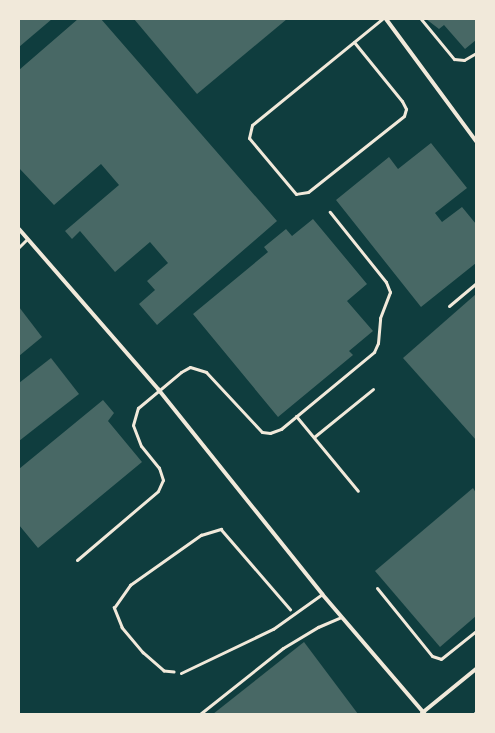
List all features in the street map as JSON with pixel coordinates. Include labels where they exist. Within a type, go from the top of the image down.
[{"type":"street","points":[[386,19],[476,141]]},
{"type":"street","points":[[19,229],[158,389],[322,594],[423,713],[476,669]]},
{"type":"lane","points":[[354,42],[402,101],[406,109],[404,116],[308,192],[296,194],[249,138],[249,131],[252,125],[382,19]]},
{"type":"lane","points":[[420,19],[454,59],[464,60],[476,54]]},
{"type":"lane","points":[[77,560],[158,491],[163,480],[159,468],[141,446],[133,425],[138,408],[158,389],[181,372],[190,367],[198,368],[206,372],[262,432],[270,433],[280,429],[374,352],[378,343],[380,318],[390,292],[386,282],[330,212]]},
{"type":"lane","points":[[19,246],[28,239]]},
{"type":"lane","points":[[449,306],[476,283]]},
{"type":"lane","points":[[314,437],[373,389]]},
{"type":"lane","points":[[296,416],[358,491]]},
{"type":"lane","points":[[377,588],[432,656],[441,659],[476,631]]},
{"type":"lane","points":[[181,672],[273,629],[322,594]]},
{"type":"lane","points":[[200,714],[283,648],[318,627],[341,617]]},
{"type":"path","points":[[181,672],[164,671],[143,654],[122,628],[114,608],[130,585],[201,535],[221,529],[246,561],[294,614]]},
{"type":"building","points":[[19,19],[52,19],[19,47]]},
{"type":"building","points":[[78,19],[101,19],[277,221],[157,325],[139,304],[155,290],[147,281],[168,263],[150,242],[115,272],[80,231],[72,239],[65,231],[119,185],[101,164],[54,205],[19,168],[19,70]]},
{"type":"building","points":[[134,19],[287,19],[197,94]]},
{"type":"building","points":[[426,19],[476,19],[476,40],[465,49],[444,25],[439,29]]},
{"type":"building","points":[[431,143],[467,188],[435,213],[442,222],[462,207],[476,224],[476,263],[421,307],[336,200],[389,157],[398,169]]},
{"type":"building","points":[[313,219],[367,284],[347,301],[373,331],[349,351],[353,355],[278,417],[193,314],[268,252],[264,247],[286,229],[292,236]]},
{"type":"building","points":[[476,294],[476,440],[403,358]]},
{"type":"building","points":[[19,307],[42,337],[19,356]]},
{"type":"building","points":[[51,358],[79,394],[19,441],[19,383]]},
{"type":"building","points":[[103,400],[114,413],[108,421],[142,462],[38,548],[19,525],[19,469]]},
{"type":"building","points":[[473,488],[476,493],[476,616],[440,647],[375,571]]},
{"type":"building","points":[[304,642],[358,714],[213,714]]}]
